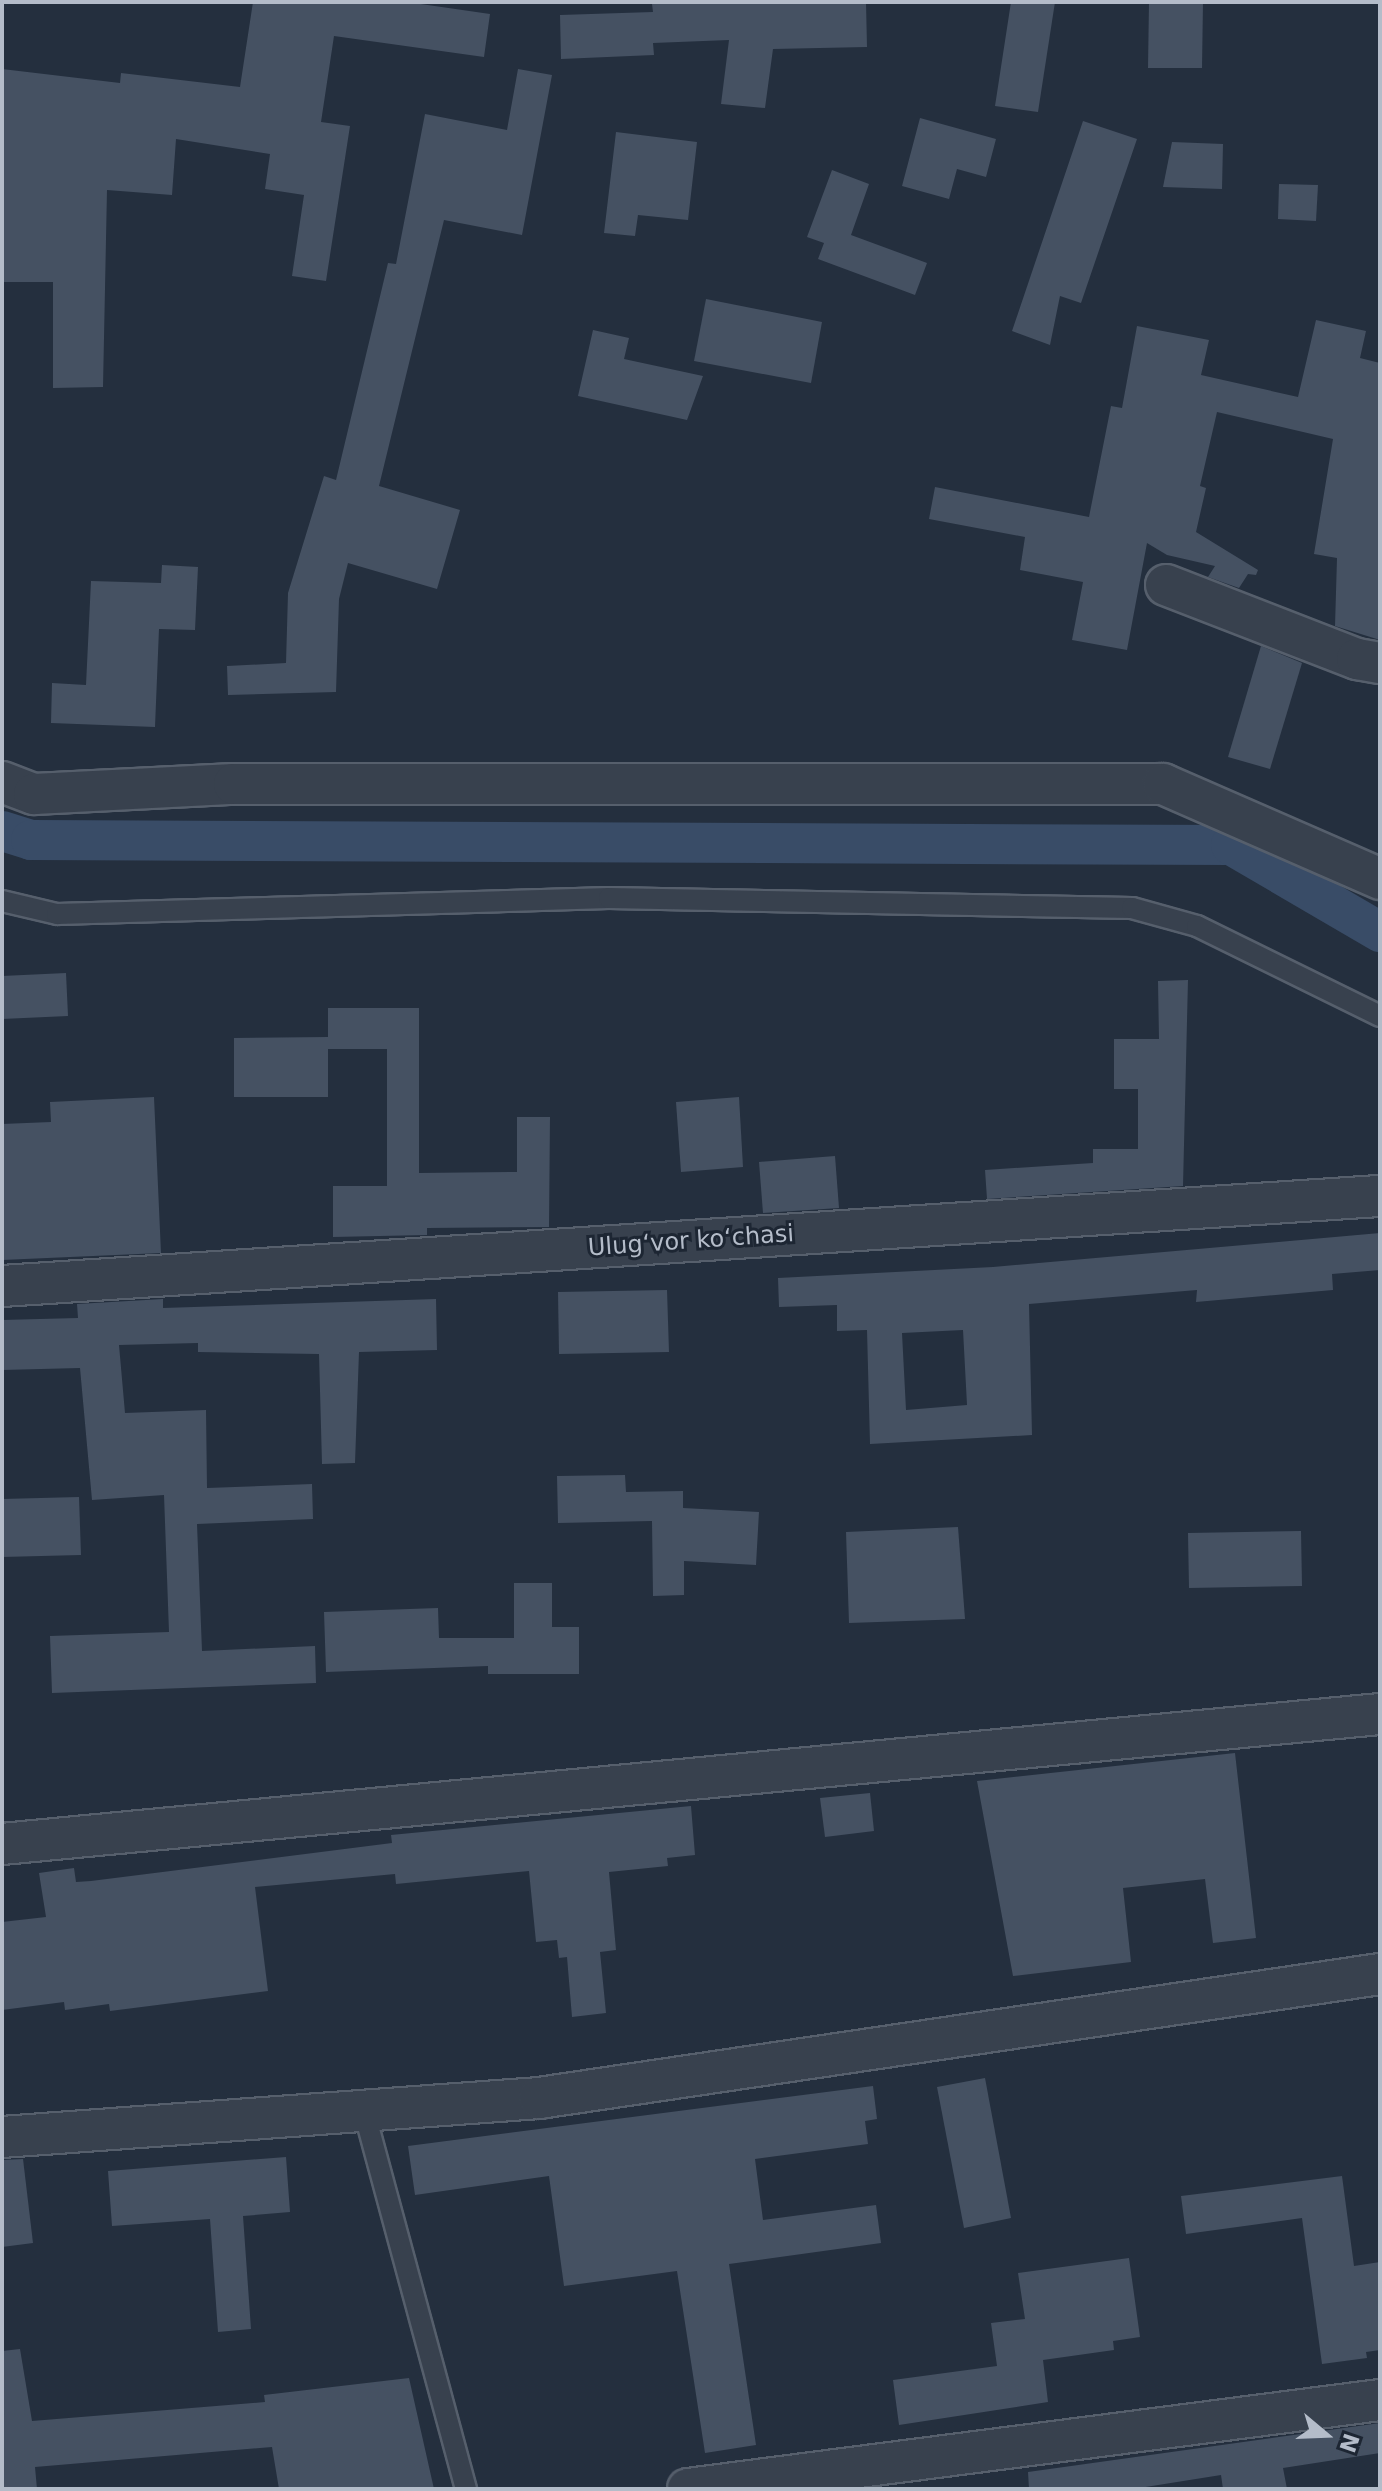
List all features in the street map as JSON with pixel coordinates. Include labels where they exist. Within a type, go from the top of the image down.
[{"type":"street","points":[[1166,585],[1357,659],[1380,663]]},
{"type":"street","points":[[2,782],[34,794],[234,784],[1163,784],[1380,879]]},
{"type":"street","name":"Ulugʻvor koʻchasi","points":[[2,1286],[1380,1196]]},
{"type":"street","points":[[2,1844],[1380,1714]]},
{"type":"street","points":[[2,2137],[539,2098],[1380,1974]]},
{"type":"street","points":[[688,2489],[1380,2400]]},
{"type":"lane","points":[[2,901],[57,914],[609,898],[1132,908],[1197,926],[1380,1016]]},
{"type":"lane","points":[[364,2111],[466,2489]]},
{"type":"building","points":[[253,2],[407,2],[490,14],[484,57],[334,36],[321,122],[350,126],[326,281],[292,276],[304,195],[265,189],[270,154],[176,139],[172,195],[107,190],[103,387],[53,388],[53,282],[2,282],[2,69],[120,83],[121,73],[240,87]]},
{"type":"building","points":[[866,2],[867,47],[773,49],[765,108],[721,104],[729,40],[653,43],[654,55],[561,59],[560,15],[653,12],[652,4]]},
{"type":"building","points":[[1011,2],[1055,2],[1038,112],[995,106]]},
{"type":"building","points":[[1149,2],[1203,2],[1202,68],[1148,68]]},
{"type":"building","points":[[518,69],[552,75],[522,235],[444,220],[379,486],[460,510],[437,589],[348,563],[339,599],[336,692],[228,695],[227,666],[286,663],[288,593],[324,476],[336,480],[388,263],[396,264],[425,114],[507,130]]},
{"type":"building","points":[[920,118],[996,139],[986,177],[957,169],[949,199],[902,186]]},
{"type":"building","points":[[1083,121],[1137,139],[1081,303],[1060,296],[1050,345],[1012,331]]},
{"type":"building","points":[[616,132],[697,142],[688,220],[638,215],[635,236],[604,233]]},
{"type":"building","points":[[1172,142],[1223,144],[1222,189],[1163,187]]},
{"type":"building","points":[[832,170],[869,184],[851,235],[927,263],[915,295],[818,259],[824,243],[807,237]]},
{"type":"building","points":[[1279,184],[1318,185],[1316,221],[1278,219]]},
{"type":"building","points":[[706,299],[822,322],[811,383],[694,361]]},
{"type":"building","points":[[1316,320],[1366,331],[1360,358],[1380,363],[1380,640],[1335,626],[1337,558],[1314,554],[1333,439],[1217,412],[1200,486],[1206,488],[1196,532],[1258,570],[1256,575],[1248,574],[1239,588],[1208,577],[1215,566],[1167,555],[1147,543],[1127,650],[1072,640],[1083,582],[1020,570],[1025,537],[929,519],[935,487],[1089,517],[1111,406],[1122,408],[1137,326],[1209,340],[1201,375],[1298,397]]},
{"type":"building","points":[[593,330],[629,338],[624,359],[703,376],[687,420],[578,396]]},
{"type":"building","points":[[162,565],[198,567],[195,630],[159,629],[155,727],[51,723],[52,683],[86,685],[91,581],[161,583]]},
{"type":"building","points":[[1261,646],[1302,663],[1270,769],[1228,757]]},
{"type":"building","points":[[66,973],[68,1016],[2,1019],[2,976]]},
{"type":"building","points":[[1188,980],[1183,1186],[987,1199],[985,1170],[1093,1163],[1093,1149],[1138,1149],[1138,1089],[1114,1089],[1114,1039],[1159,1039],[1158,981]]},
{"type":"building","points":[[328,1008],[419,1008],[419,1173],[517,1172],[517,1117],[550,1117],[549,1227],[427,1228],[427,1235],[333,1237],[333,1186],[387,1186],[387,1049],[328,1049]]},
{"type":"building","points":[[328,1037],[328,1097],[234,1097],[234,1038]]},
{"type":"building","points":[[154,1097],[161,1253],[2,1260],[2,1124],[51,1122],[50,1102]]},
{"type":"building","points":[[739,1097],[743,1167],[681,1172],[676,1102]]},
{"type":"building","points":[[835,1156],[839,1208],[763,1213],[759,1162]]},
{"type":"building","points":[[1380,1233],[1380,1270],[1332,1274],[1333,1290],[1196,1302],[1197,1290],[1029,1304],[1032,1435],[870,1444],[867,1330],[837,1331],[837,1305],[779,1307],[778,1278],[993,1267]],"holes":[[[963,1330],[967,1405],[906,1410],[902,1333]]]},
{"type":"building","points":[[667,1290],[669,1352],[559,1354],[558,1292]]},
{"type":"building","points":[[163,1299],[163,1308],[436,1299],[437,1350],[359,1352],[355,1463],[322,1464],[319,1354],[198,1352],[198,1343],[119,1345],[125,1413],[206,1410],[207,1488],[312,1484],[313,1519],[197,1524],[202,1651],[315,1646],[316,1683],[52,1693],[50,1636],[169,1632],[164,1495],[92,1500],[80,1368],[2,1370],[2,1320],[78,1318],[77,1304]]},
{"type":"building","points":[[625,1475],[626,1492],[683,1491],[683,1508],[759,1512],[756,1565],[684,1561],[684,1595],[653,1596],[652,1521],[558,1523],[557,1476]]},
{"type":"building","points":[[79,1497],[81,1555],[2,1557],[2,1499]]},
{"type":"building","points":[[958,1527],[965,1619],[849,1623],[846,1532]]},
{"type":"building","points":[[1301,1531],[1302,1586],[1189,1588],[1188,1533]]},
{"type":"building","points":[[514,1583],[552,1583],[552,1627],[579,1627],[579,1674],[488,1674],[488,1666],[326,1672],[324,1612],[438,1608],[439,1638],[514,1638]]},
{"type":"building","points":[[1235,1753],[1256,1938],[1213,1943],[1205,1879],[1123,1888],[1131,1962],[1013,1976],[977,1781]]},
{"type":"building","points":[[870,1793],[874,1831],[825,1837],[820,1798]]},
{"type":"building","points":[[691,1806],[695,1855],[667,1858],[668,1866],[609,1872],[616,1950],[600,1952],[606,2013],[572,2017],[567,1957],[559,1958],[557,1940],[536,1942],[529,1871],[396,1884],[395,1874],[255,1887],[268,1991],[110,2011],[109,2004],[65,2010],[64,2002],[2,2010],[2,1922],[46,1917],[39,1873],[74,1868],[76,1882],[91,1881],[392,1843],[391,1835]]},
{"type":"building","points":[[985,2078],[1011,2218],[964,2228],[937,2087]]},
{"type":"building","points":[[873,2086],[877,2119],[865,2121],[868,2144],[755,2159],[763,2220],[876,2205],[881,2243],[729,2264],[756,2445],[705,2453],[677,2271],[564,2286],[549,2176],[415,2195],[408,2146]]},
{"type":"building","points":[[286,2157],[290,2212],[243,2216],[251,2329],[218,2332],[210,2219],[112,2226],[108,2171]]},
{"type":"building","points":[[23,2159],[33,2243],[2,2247],[2,2160]]},
{"type":"building","points":[[1342,2176],[1354,2266],[1380,2262],[1380,2350],[1366,2352],[1367,2358],[1322,2364],[1302,2218],[1186,2234],[1181,2196]]},
{"type":"building","points":[[1129,2258],[1140,2337],[1113,2341],[1114,2350],[1043,2360],[1048,2402],[899,2425],[893,2380],[997,2366],[991,2323],[1025,2319],[1018,2273]]},
{"type":"building","points":[[20,2349],[32,2421],[265,2402],[264,2395],[409,2378],[434,2489],[279,2489],[272,2447],[35,2467],[37,2489],[2,2489],[2,2351]]},
{"type":"building","points":[[1380,2423],[1380,2453],[1283,2468],[1287,2489],[1223,2489],[1221,2475],[1133,2489],[1029,2489],[1028,2472]]},
{"type":"waterway","points":[[2,831],[31,840],[1231,845],[1380,932]]}]
